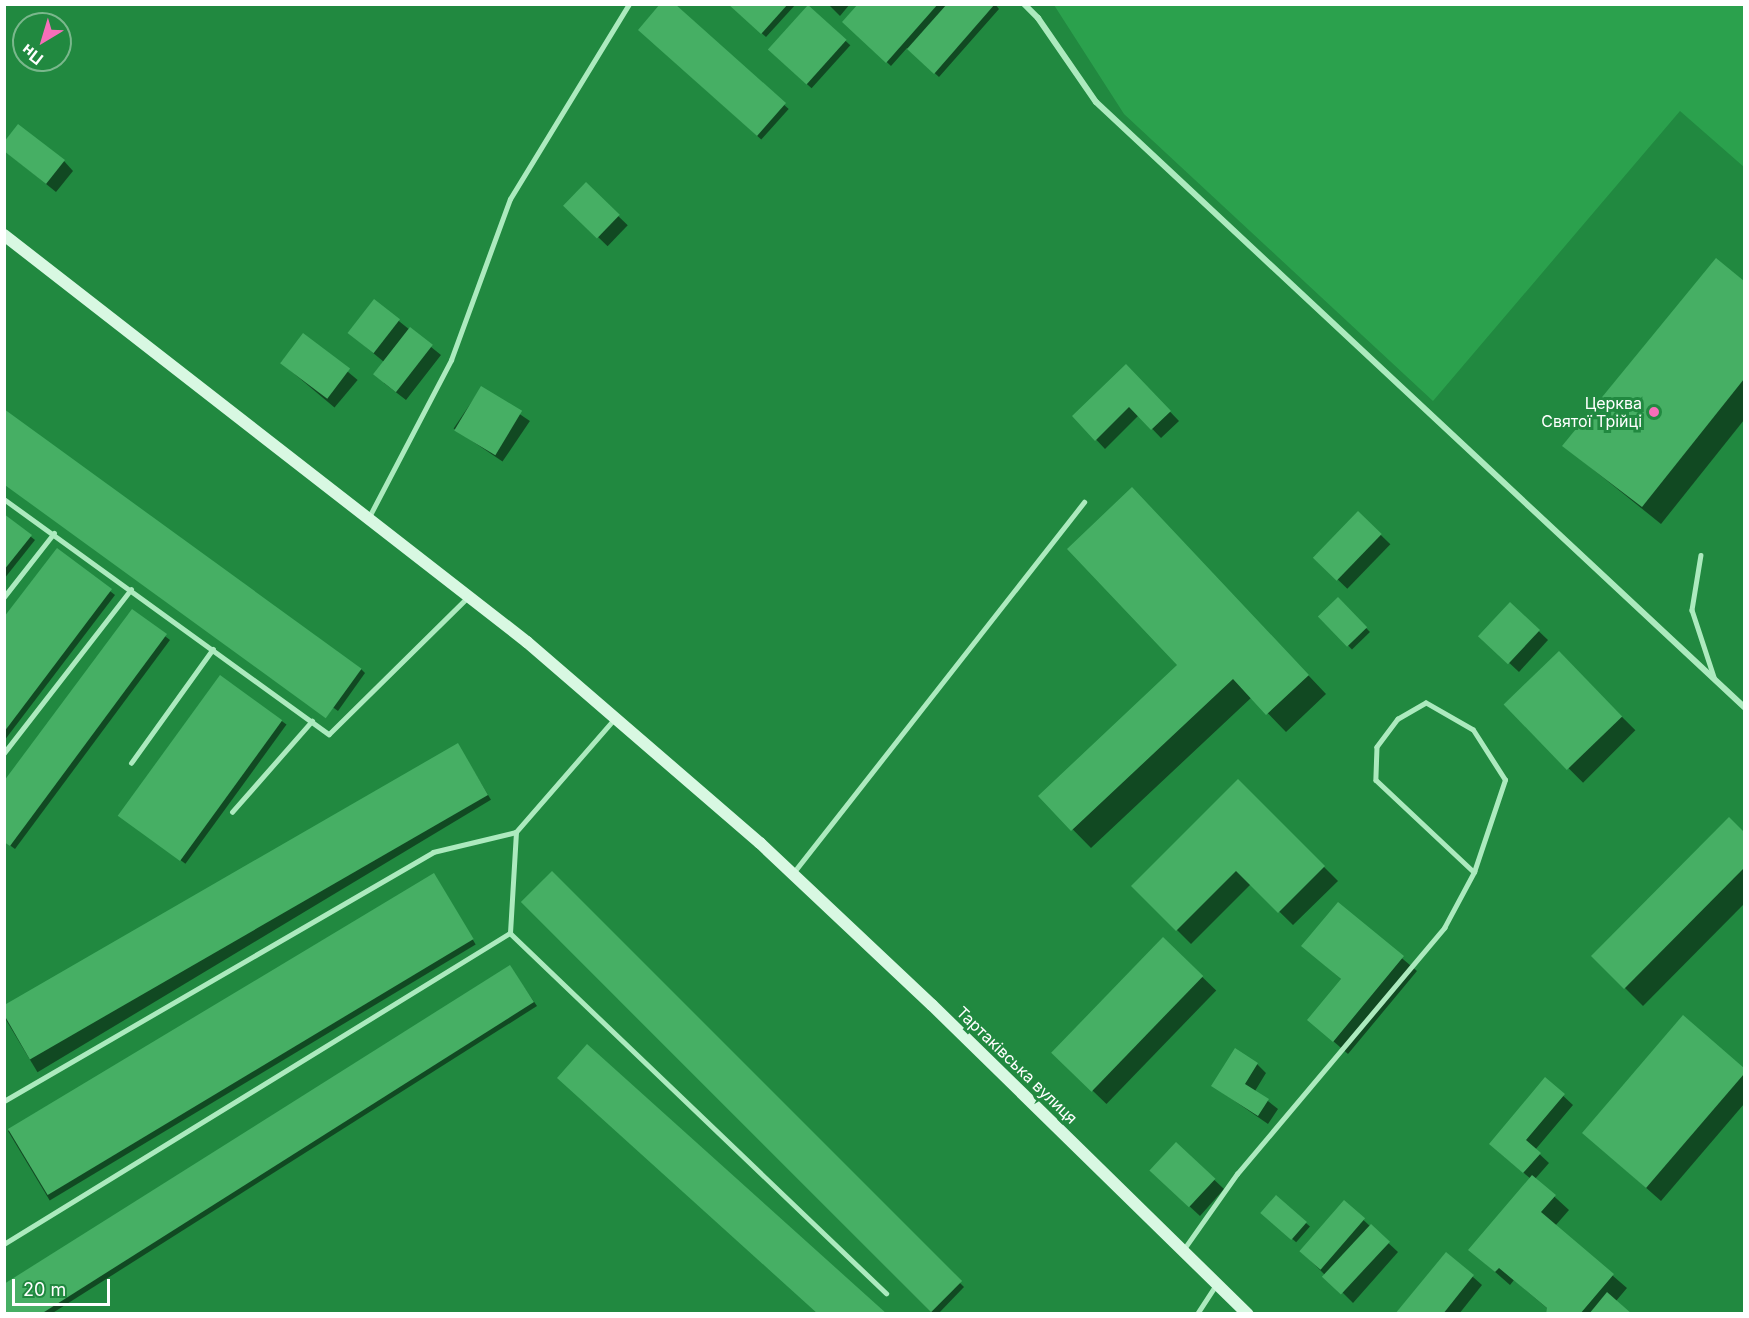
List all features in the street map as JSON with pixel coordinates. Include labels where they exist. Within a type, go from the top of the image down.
[{"type":"street","points":[[1024,4],[1038,18],[1096,102],[1744,707]]},
{"type":"street","name":"Тартаківська вулиця","points":[[4,235],[469,596],[760,843],[940,1013],[1248,1314]]},
{"type":"lane","points":[[369,518],[451,360],[510,199],[629,4]]},
{"type":"lane","points":[[4,499],[329,734],[469,596]]},
{"type":"lane","points":[[793,875],[1084,502]]},
{"type":"lane","points":[[4,597],[54,533]]},
{"type":"lane","points":[[1701,555],[1692,610],[1714,677]]},
{"type":"lane","points":[[4,753],[131,589]]},
{"type":"lane","points":[[131,763],[213,649]]},
{"type":"lane","points":[[1183,1251],[1237,1174],[1444,928],[1474,872],[1505,780],[1473,730],[1426,703],[1398,719],[1377,747],[1376,780],[1474,872]]},
{"type":"lane","points":[[4,1101],[433,852],[516,832],[615,718]]},
{"type":"lane","points":[[232,812],[312,721]]},
{"type":"lane","points":[[516,832],[510,933],[886,1293]]},
{"type":"lane","points":[[4,1244],[264,1088],[510,933]]},
{"type":"lane","points":[[1197,1314],[1217,1284]]},
{"type":"green space","points":[[1054,5],[1744,5],[1744,167],[1680,111],[1433,401],[1124,114]]},
{"type":"building","points":[[660,4],[675,4],[786,103],[757,136],[638,30]]},
{"type":"building","points":[[728,4],[788,4],[761,34]]},
{"type":"building","points":[[858,4],[938,4],[886,63],[842,22]]},
{"type":"building","points":[[947,4],[995,4],[934,74],[907,49]]},
{"type":"building","points":[[808,5],[847,40],[806,84],[768,50]]},
{"type":"building","points":[[18,124],[65,160],[46,184],[4,151],[4,142]]},
{"type":"building","points":[[586,182],[620,215],[597,238],[563,206]]},
{"type":"building","name":"Церква Святої Трійці","points":[[1716,258],[1744,281],[1744,379],[1642,507],[1562,446]]},
{"type":"building","points":[[374,299],[400,319],[374,353],[348,333]]},
{"type":"building","points":[[410,327],[433,345],[396,392],[373,374]]},
{"type":"building","points":[[303,333],[350,369],[327,399],[280,363]]},
{"type":"building","points":[[1126,364],[1171,411],[1151,430],[1129,407],[1095,441],[1072,416]]},
{"type":"building","points":[[481,386],[522,411],[495,455],[454,431]]},
{"type":"building","points":[[4,409],[362,669],[326,718],[4,484]]},
{"type":"building","points":[[1132,487],[1309,675],[1266,715],[1233,679],[1071,831],[1038,796],[1177,665],[1067,549]]},
{"type":"building","points":[[1358,511],[1382,534],[1337,581],[1313,558]]},
{"type":"building","points":[[4,514],[32,535],[4,570]]},
{"type":"building","points":[[57,548],[112,589],[4,732],[4,617]]},
{"type":"building","points":[[1338,597],[1367,627],[1347,647],[1318,616]]},
{"type":"building","points":[[1510,602],[1540,630],[1508,664],[1478,636]]},
{"type":"building","points":[[132,609],[167,634],[10,846],[4,842],[4,781]]},
{"type":"building","points":[[1559,651],[1622,716],[1567,770],[1504,704]]},
{"type":"building","points":[[220,675],[282,720],[180,861],[118,816]]},
{"type":"building","points":[[458,743],[488,795],[30,1059],[4,1015],[4,1005]]},
{"type":"building","points":[[1238,779],[1325,866],[1278,913],[1236,871],[1176,931],[1131,886]]},
{"type":"building","points":[[1729,817],[1744,832],[1744,868],[1624,989],[1591,956]]},
{"type":"building","points":[[552,871],[962,1281],[931,1312],[521,902]]},
{"type":"building","points":[[434,873],[474,939],[48,1195],[8,1129]]},
{"type":"building","points":[[1338,902],[1404,956],[1333,1042],[1307,1020],[1341,979],[1301,946]]},
{"type":"building","points":[[1163,937],[1203,976],[1091,1092],[1051,1053]]},
{"type":"building","points":[[510,965],[534,1002],[41,1314],[4,1314],[4,1284]]},
{"type":"building","points":[[1683,1015],[1744,1068],[1744,1074],[1646,1188],[1582,1133]]},
{"type":"building","points":[[587,1044],[887,1314],[818,1314],[557,1078]]},
{"type":"building","points":[[1235,1048],[1258,1063],[1245,1084],[1269,1099],[1258,1116],[1211,1086]]},
{"type":"building","points":[[1545,1077],[1565,1094],[1526,1140],[1541,1153],[1523,1173],[1489,1144]]},
{"type":"building","points":[[1176,1142],[1215,1179],[1189,1207],[1149,1171]]},
{"type":"building","points":[[1532,1175],[1556,1195],[1541,1212],[1614,1274],[1580,1314],[1546,1314],[1547,1308],[1499,1268],[1495,1272],[1468,1250]]},
{"type":"building","points":[[1276,1195],[1307,1222],[1291,1240],[1260,1213]]},
{"type":"building","points":[[1344,1200],[1365,1218],[1321,1270],[1299,1251]]},
{"type":"building","points":[[1371,1224],[1390,1242],[1341,1294],[1322,1277]]},
{"type":"building","points":[[1446,1252],[1474,1275],[1443,1314],[1395,1314]]},
{"type":"building","points":[[1607,1292],[1632,1314],[1589,1314]]},
{"type":"place","name":"Церква Святої Трійці","points":[[1654,412]]}]
